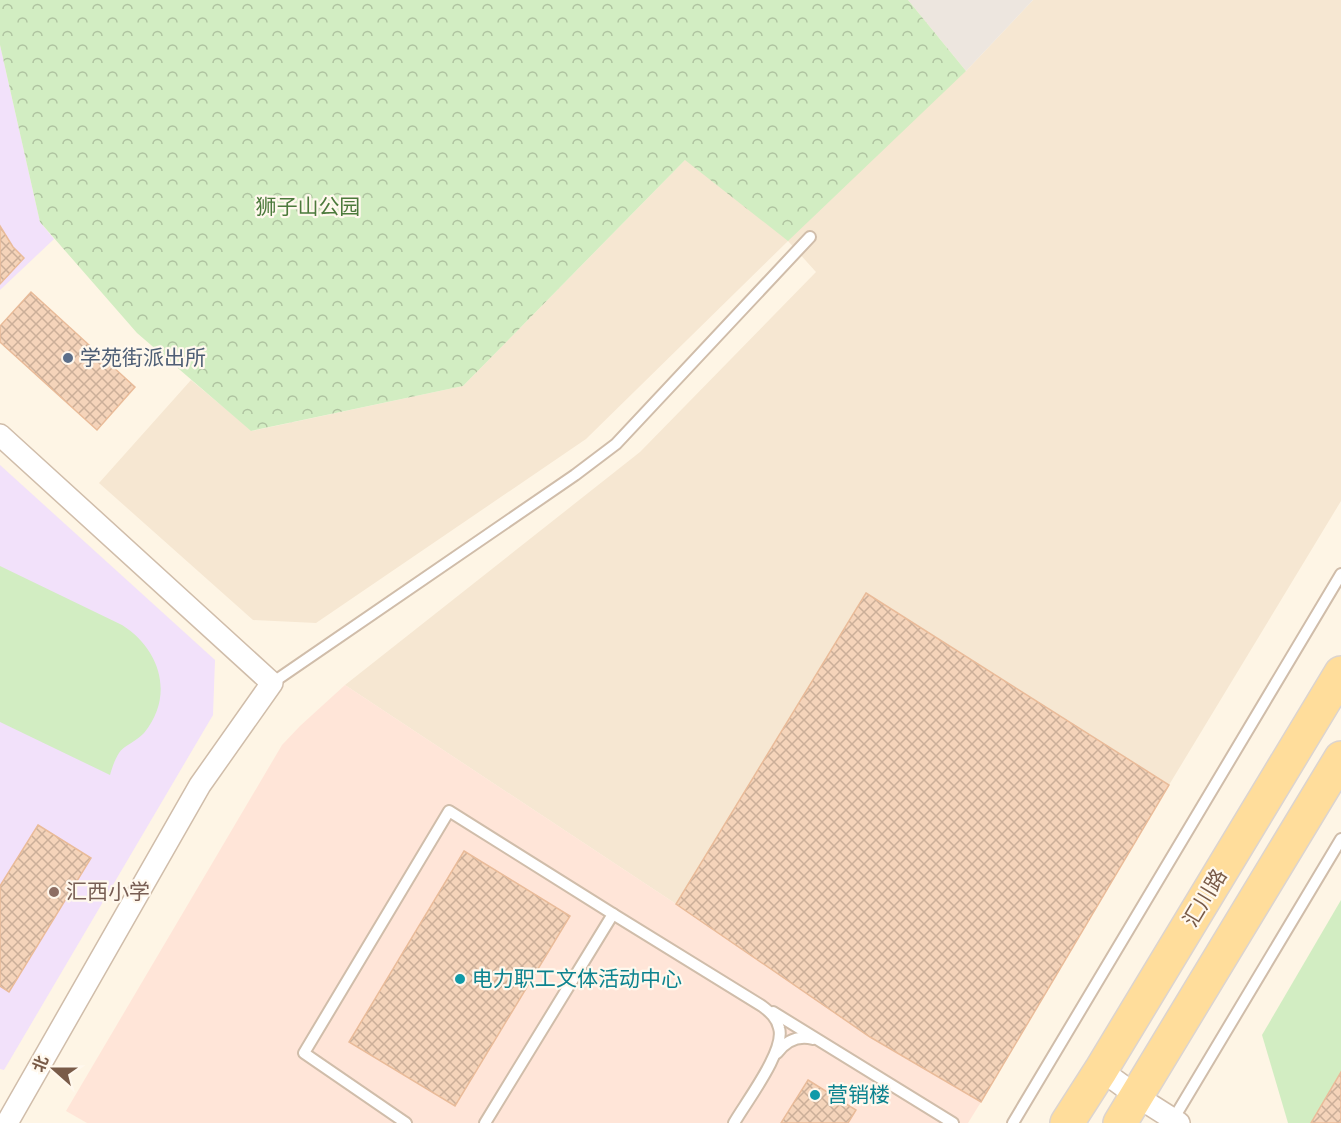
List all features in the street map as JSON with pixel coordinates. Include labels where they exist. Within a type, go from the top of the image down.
[{"type":"main road","name":"汇川路","points":[[1067,1123],[1101,1071],[1341,673]]},
{"type":"main road","points":[[1129,1110],[1341,758]]},
{"type":"street","points":[[0,435],[272,683],[200,785],[7,1123]]},
{"type":"street","points":[[1101,1071],[1129,1110],[1175,1122]]},
{"type":"lane","points":[[272,683],[575,475],[616,444],[810,237]]},
{"type":"lane","points":[[1013,1123],[1341,574]]},
{"type":"lane","points":[[406,1123],[304,1053],[449,811],[953,1123]]},
{"type":"lane","points":[[1175,1122],[1341,839]]},
{"type":"lane","points":[[485,1123],[613,914]]},
{"type":"lane","points":[[762,1006],[773,1014],[780,1028],[777,1053]]},
{"type":"lane","points":[[734,1123],[783,1045],[800,1038],[822,1042]]},
{"type":"shaded area","points":[[908,0],[1033,0],[966,71]]},
{"type":"shaded area","points":[[1033,0],[1341,0],[1341,501],[1169,785],[866,593],[676,904],[345,685],[640,452],[816,272],[788,241],[586,439],[316,623],[253,620],[99,483],[191,380],[252,431],[463,386],[685,160],[966,71]]},
{"type":"shaded area","points":[[0,45],[40,222],[54,239],[0,290]]},
{"type":"shaded area","name":"汇西小学","points":[[0,465],[215,660],[213,715],[4,1070],[0,1069]]},
{"type":"shaded area","points":[[345,685],[676,904],[870,1037],[981,1102],[968,1123],[87,1123],[66,1111],[282,745]]},
{"type":"green space","name":"狮子山公园","points":[[0,0],[908,0],[966,71],[788,241],[685,160],[463,386],[251,431],[137,333],[40,222],[0,45]]},
{"type":"green space","points":[[0,566],[122,625],[146,647],[154,660],[161,688],[154,718],[138,739],[121,750],[110,775],[0,722]]},
{"type":"green space","points":[[1341,900],[1341,1072],[1311,1123],[1288,1123],[1262,1035]]},
{"type":"building","points":[[0,226],[13,247],[24,258],[0,284]]},
{"type":"building","points":[[31,292],[135,387],[97,430],[0,342],[0,326]]},
{"type":"building","points":[[866,593],[1169,785],[981,1102],[870,1037],[676,904]]},
{"type":"building","points":[[38,825],[91,858],[9,992],[0,986],[0,886]]},
{"type":"building","name":"电力职工文体活动中心","points":[[464,851],[570,916],[455,1106],[349,1042]]},
{"type":"building","points":[[1341,1072],[1341,1123],[1311,1123]]},
{"type":"building","name":"营销楼","points":[[808,1080],[856,1110],[848,1123],[781,1123]]},
{"type":"place","name":"学苑街派出所","points":[[68,358]]},
{"type":"place","name":"汇西小学","points":[[54,892]]},
{"type":"place","name":"电力职工文体活动中心","points":[[460,979]]},
{"type":"place","name":"营销楼","points":[[815,1095]]}]
